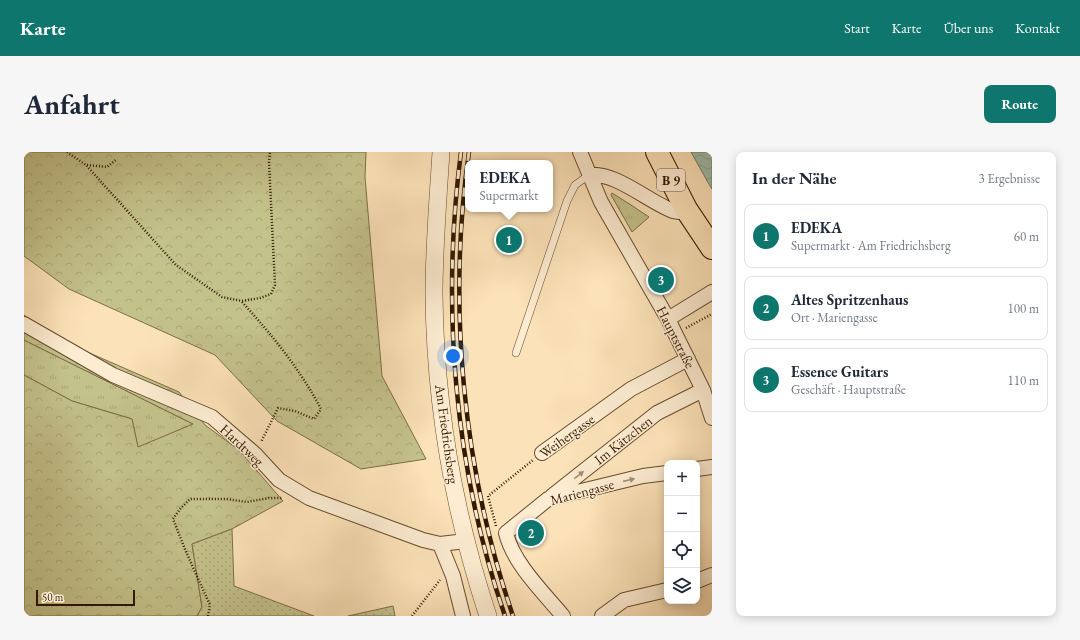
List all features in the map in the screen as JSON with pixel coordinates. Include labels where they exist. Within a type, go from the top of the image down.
[{"type":"main road","name":"B 9","points":[[657,152],[686,209],[711,246]]},
{"type":"street","name":"Am Friedrichsberg","points":[[441,152],[434,294],[436,350],[443,415],[466,541],[488,616]]},
{"type":"street","name":"Hauptstraße","points":[[580,152],[601,202],[676,334],[703,390],[712,418]]},
{"type":"street","points":[[589,175],[600,175],[613,180],[673,211],[680,212],[686,209]]},
{"type":"street","points":[[668,319],[712,292]]},
{"type":"street","name":"Hardtweg","points":[[24,324],[113,375],[212,417],[255,454],[279,480],[308,498],[423,540],[440,544],[466,541]]},
{"type":"street","name":"Weihergasse","points":[[542,453],[631,389],[688,359]]},
{"type":"street","name":"Im Kätzchen","points":[[548,499],[657,413],[703,390]]},
{"type":"street","points":[[700,469],[712,467]]},
{"type":"street","name":"Mariengasse","points":[[506,533],[548,499],[643,476],[664,473]]},
{"type":"street","points":[[506,533],[509,544],[517,558],[562,616]]},
{"type":"street","points":[[440,544],[450,568],[463,616]]},
{"type":"street","points":[[700,580],[712,575]]},
{"type":"street","points":[[602,616],[624,600],[664,591]]},
{"type":"lane","points":[[516,354],[567,201],[575,185],[589,175]]},
{"type":"path","points":[[67,152],[86,165],[176,265],[222,297],[242,301],[260,298],[271,294],[275,285],[269,162],[270,152]]},
{"type":"path","points":[[86,165],[107,167],[117,159]]},
{"type":"path","points":[[242,301],[270,332],[298,371],[321,409],[314,419],[295,411],[278,408],[255,454]]},
{"type":"path","points":[[676,334],[712,314]]},
{"type":"path","name":"Weihergasse","points":[[506,533],[496,526],[488,496],[542,453]]},
{"type":"path","points":[[208,616],[210,605],[186,554],[173,519],[180,509],[190,498],[226,499],[248,502],[269,498],[308,498]]},
{"type":"path","points":[[412,616],[450,568]]},
{"type":"green space","points":[[24,152],[366,152],[365,177],[382,376],[426,459],[361,469],[277,421],[215,355],[69,289],[24,256]]},
{"type":"green space","points":[[612,193],[649,217],[632,232],[611,195]]},
{"type":"green space","points":[[24,315],[62,341],[179,392],[205,425],[239,450],[283,501],[232,529],[192,544],[202,607],[197,616],[24,616],[24,375],[72,401],[132,419],[138,447],[193,424],[24,340]]},
{"type":"green space","points":[[24,340],[193,424],[138,448],[132,419],[72,401],[24,375]]},
{"type":"green space","points":[[232,529],[234,586],[314,616],[197,616],[202,607],[192,544]]},
{"type":"green space","points":[[393,606],[395,616],[348,616]]},
{"type":"water","points":[[691,152],[712,152],[712,189],[710,186]]},
{"type":"railway","points":[[461,152],[455,210],[452,269],[456,386],[463,445],[474,503],[488,560],[505,616]]},
{"type":"railway","points":[[468,160],[469,152]]},
{"type":"railway","points":[[465,191],[460,269],[460,328],[464,387],[471,445],[482,503],[496,560],[513,616]]},
{"type":"place","name":"EDEKA","points":[[509,240]]},
{"type":"place","name":"Essence Guitars","points":[[661,280]]},
{"type":"place","name":"Altes Spritzenhaus","points":[[531,533]]}]
